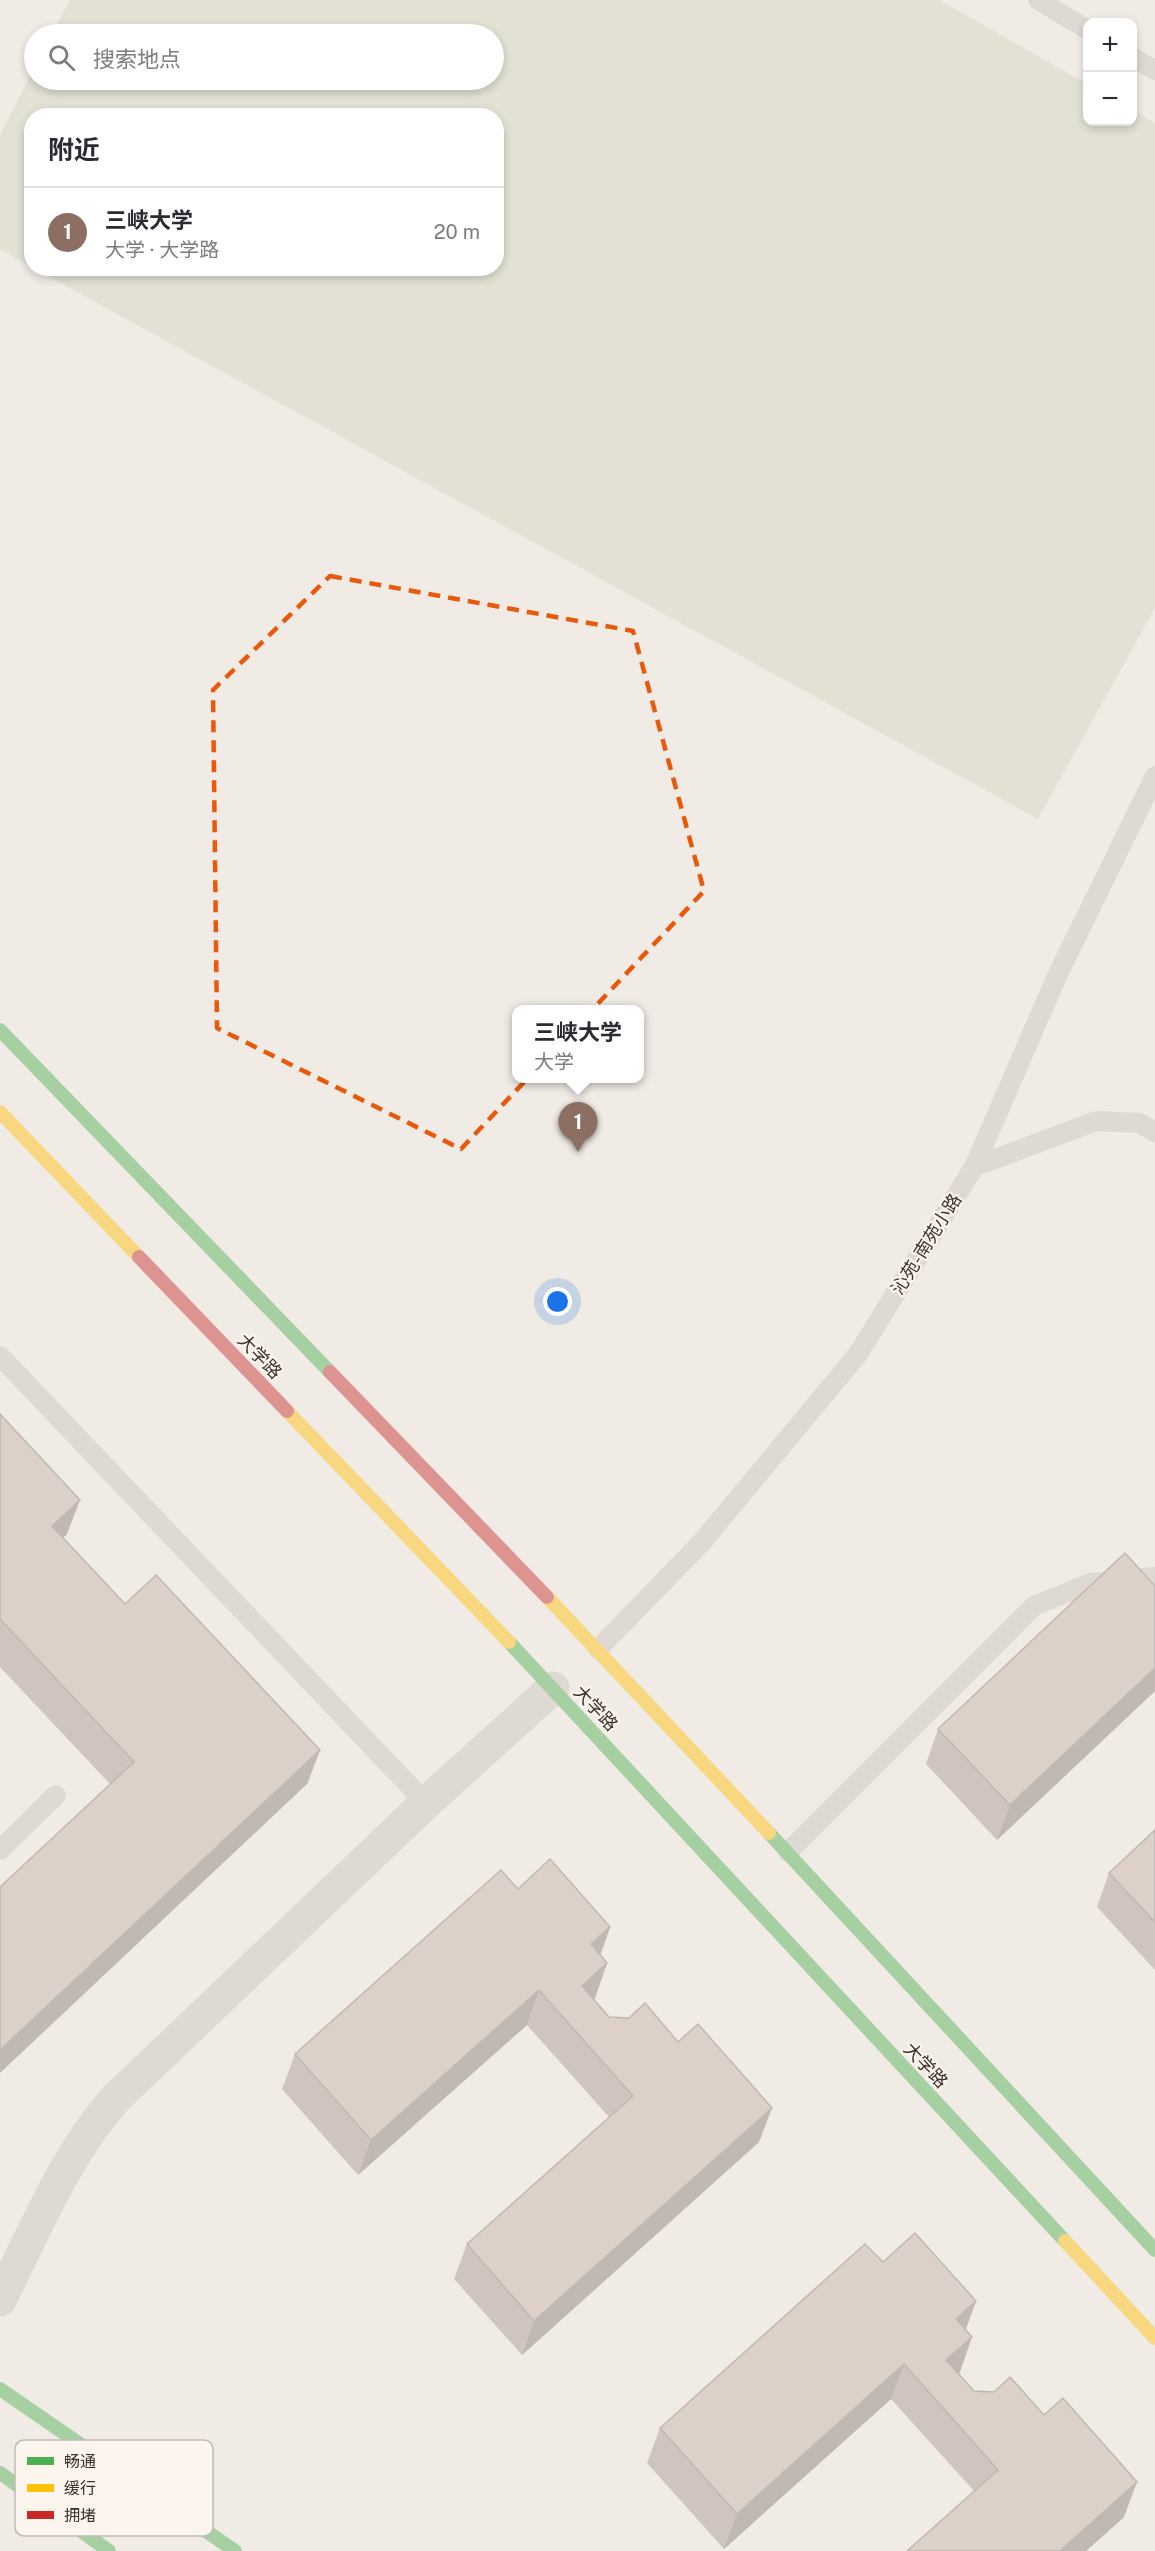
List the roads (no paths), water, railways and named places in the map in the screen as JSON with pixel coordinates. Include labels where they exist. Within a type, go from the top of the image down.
[{"type":"main road","points":[[0,1030],[598,1648],[1155,2250]]},
{"type":"main road","name":"大学路","points":[[0,1112],[553,1688],[1155,2338]]},
{"type":"main road","points":[[0,2388],[75,2440]]},
{"type":"main road","points":[[0,2473],[15,2484]]},
{"type":"main road","points":[[88,2536],[109,2551]]},
{"type":"main road","points":[[213,2536],[235,2551]]},
{"type":"street","points":[[0,2300],[72,2156],[92,2125],[115,2099],[426,1803],[553,1688]]},
{"type":"lane","points":[[1038,0],[1083,27]]},
{"type":"lane","points":[[1137,60],[1155,70]]},
{"type":"lane","name":"沁苑-南苑小路","points":[[598,1648],[702,1542],[858,1354],[974,1167],[1058,974],[1155,776]]},
{"type":"lane","points":[[974,1167],[1096,1121],[1139,1123],[1155,1132]]},
{"type":"lane","points":[[0,1356],[426,1803]]},
{"type":"lane","points":[[788,1852],[1034,1606],[1090,1583],[1155,1576]]},
{"type":"lane","points":[[0,1850],[56,1795]]},
{"type":"place","name":"三峡大学","points":[[578,1152]]}]
